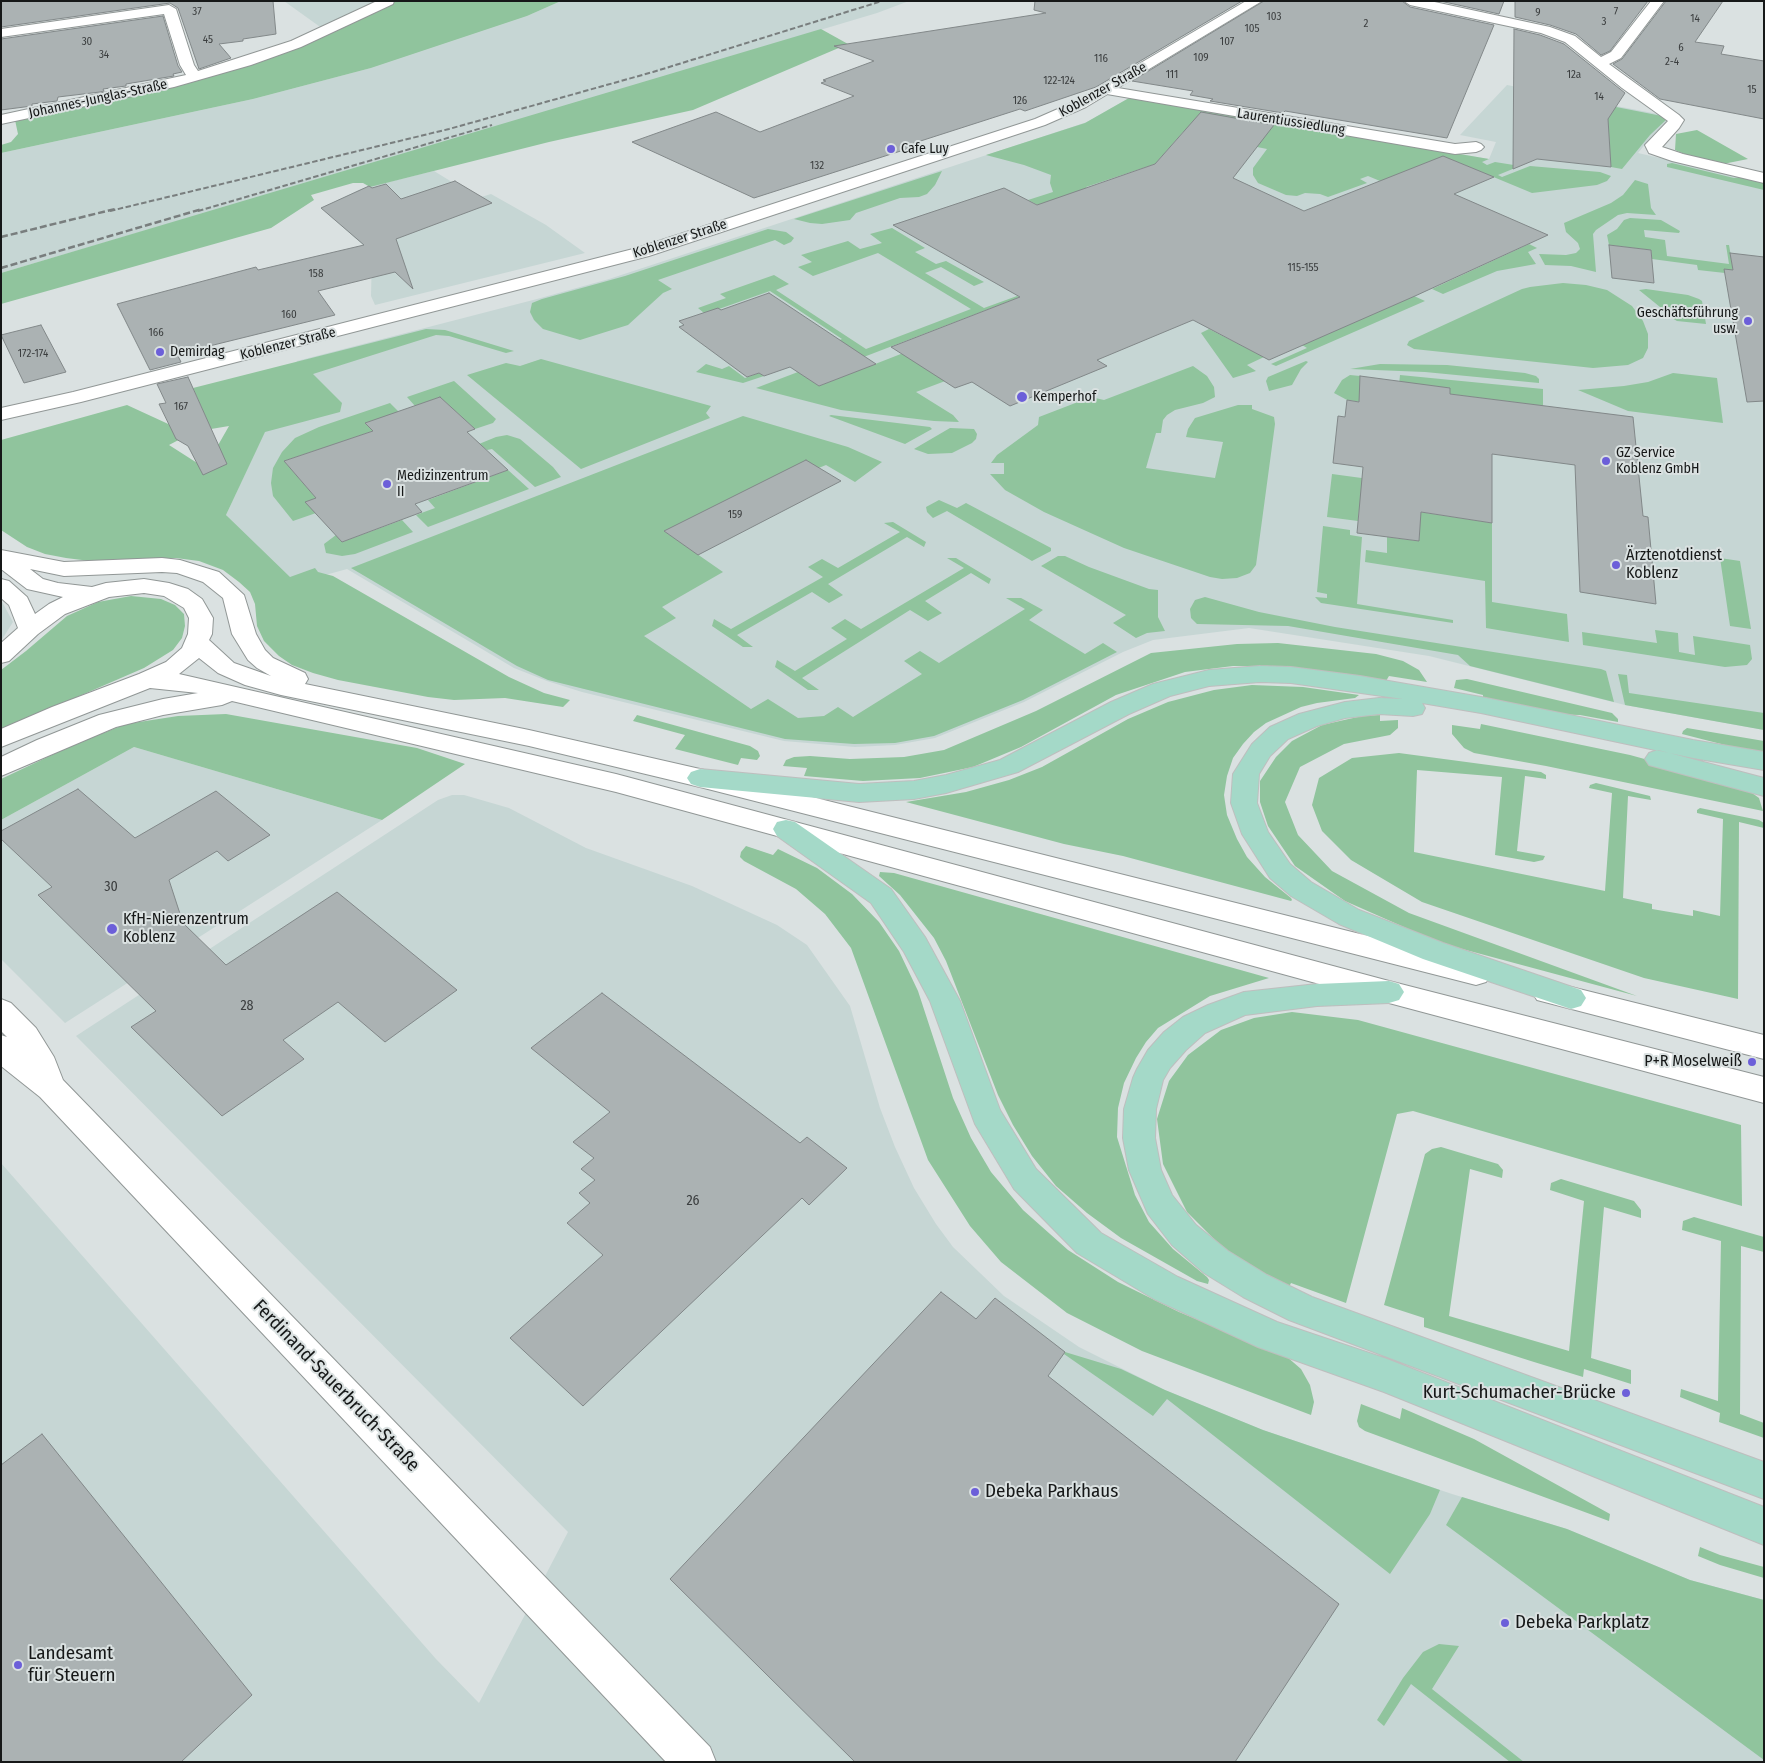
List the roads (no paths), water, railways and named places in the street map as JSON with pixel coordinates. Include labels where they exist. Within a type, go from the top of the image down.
[{"type":"main road","points":[[700,778],[859,793],[914,790],[976,777],[1009,766],[1140,698],[1162,690],[1209,678],[1233,675],[1291,675],[1393,698],[1764,761]]},
{"type":"main road","points":[[1393,698],[1364,707],[1325,714],[1291,726],[1269,741],[1253,761],[1246,774],[1244,803],[1254,834],[1280,871],[1301,889],[1349,917],[1433,950],[1571,998]]},
{"type":"main road","points":[[1481,712],[1764,787]]},
{"type":"main road","points":[[786,828],[881,896],[916,945],[945,1001],[986,1115],[1025,1179],[1089,1243],[1166,1288],[1270,1336],[1387,1376],[1764,1526]]},
{"type":"main road","points":[[1389,992],[1316,995],[1244,1004],[1218,1013],[1194,1025],[1175,1041],[1159,1059],[1148,1078],[1140,1109],[1139,1138],[1145,1170],[1160,1204],[1166,1212],[1184,1235],[1216,1262],[1255,1286],[1301,1309],[1764,1481]]},
{"type":"street","name":"Johannes-Junglas-Straße","points":[[1,120],[195,77],[246,62],[296,44],[388,1]]},
{"type":"street","name":"Koblenzer Straße","points":[[1,414],[74,398],[560,275],[643,252],[1040,122],[1073,109],[1256,1]]},
{"type":"street","points":[[1410,1],[1545,30],[1564,37],[1578,44],[1627,86],[1676,120],[1674,125],[1653,144],[1655,150],[1678,158],[1764,178]]},
{"type":"street","points":[[1599,62],[1613,58],[1618,44],[1658,1]]},
{"type":"street","name":"Johannes-Junglas-Straße","points":[[1,33],[169,9],[187,65],[195,77]]},
{"type":"street","points":[[1564,37],[1592,39]]},
{"type":"street","name":"Laurentiussiedlung","points":[[1106,90],[1455,149],[1476,147]]},
{"type":"street","name":"Koblenzer Straße","points":[[1,426],[74,398]]},
{"type":"street","points":[[1,557],[35,584],[57,590],[94,594]]},
{"type":"street","points":[[1,557],[64,569],[162,565],[211,576],[232,595],[249,646],[265,663],[295,678],[316,685],[378,696],[432,718]]},
{"type":"street","points":[[1,586],[19,602],[30,629]]},
{"type":"street","points":[[1,656],[30,629],[57,609],[94,594],[125,587],[144,586],[169,590],[180,594],[194,604],[201,618],[197,642],[192,652],[184,659],[148,680],[1,739]]},
{"type":"street","points":[[197,642],[226,668],[254,679],[700,778],[1764,1047]]},
{"type":"street","points":[[148,680],[185,683],[234,696],[535,763],[786,828],[1389,992],[1764,1090]]},
{"type":"street","points":[[1,767],[54,742],[108,721],[163,707],[234,696]]},
{"type":"street","name":"Ferdinand-Sauerbruch-Straße","points":[[1,1011],[25,1036],[43,1066],[51,1088]]},
{"type":"street","name":"Ferdinand-Sauerbruch-Straße","points":[[1,1047],[19,1064],[51,1088],[695,1762]]},
{"type":"railway","points":[[110,211],[449,129],[653,72],[882,1]]},
{"type":"railway","points":[[198,211],[492,125]]},
{"type":"railway","points":[[1,237],[115,209]]},
{"type":"railway","points":[[1,268],[202,209]]},
{"type":"place","name":"Cafe Luy","points":[[891,149]]},
{"type":"place","name":"Geschäftsführung usw.","points":[[1748,321]]},
{"type":"place","name":"Demirdag","points":[[160,352]]},
{"type":"place","name":"Kemperhof","points":[[1022,397]]},
{"type":"place","name":"GZ Service Koblenz GmbH","points":[[1606,461]]},
{"type":"place","name":"Medizinzentrum II","points":[[387,484]]},
{"type":"place","name":"Ärztenotdienst Koblenz","points":[[1616,565]]},
{"type":"place","name":"KfH-Nierenzentrum Koblenz","points":[[112,929]]},
{"type":"place","name":"P+R Moselweiß","points":[[1752,1062]]},
{"type":"place","name":"Kurt-Schumacher-Brücke","points":[[1626,1393]]},
{"type":"place","name":"Debeka Parkhaus","points":[[975,1492]]},
{"type":"place","name":"Debeka Parkplatz","points":[[1505,1623]]},
{"type":"place","name":"Landesamt für Steuern","points":[[18,1665]]}]
